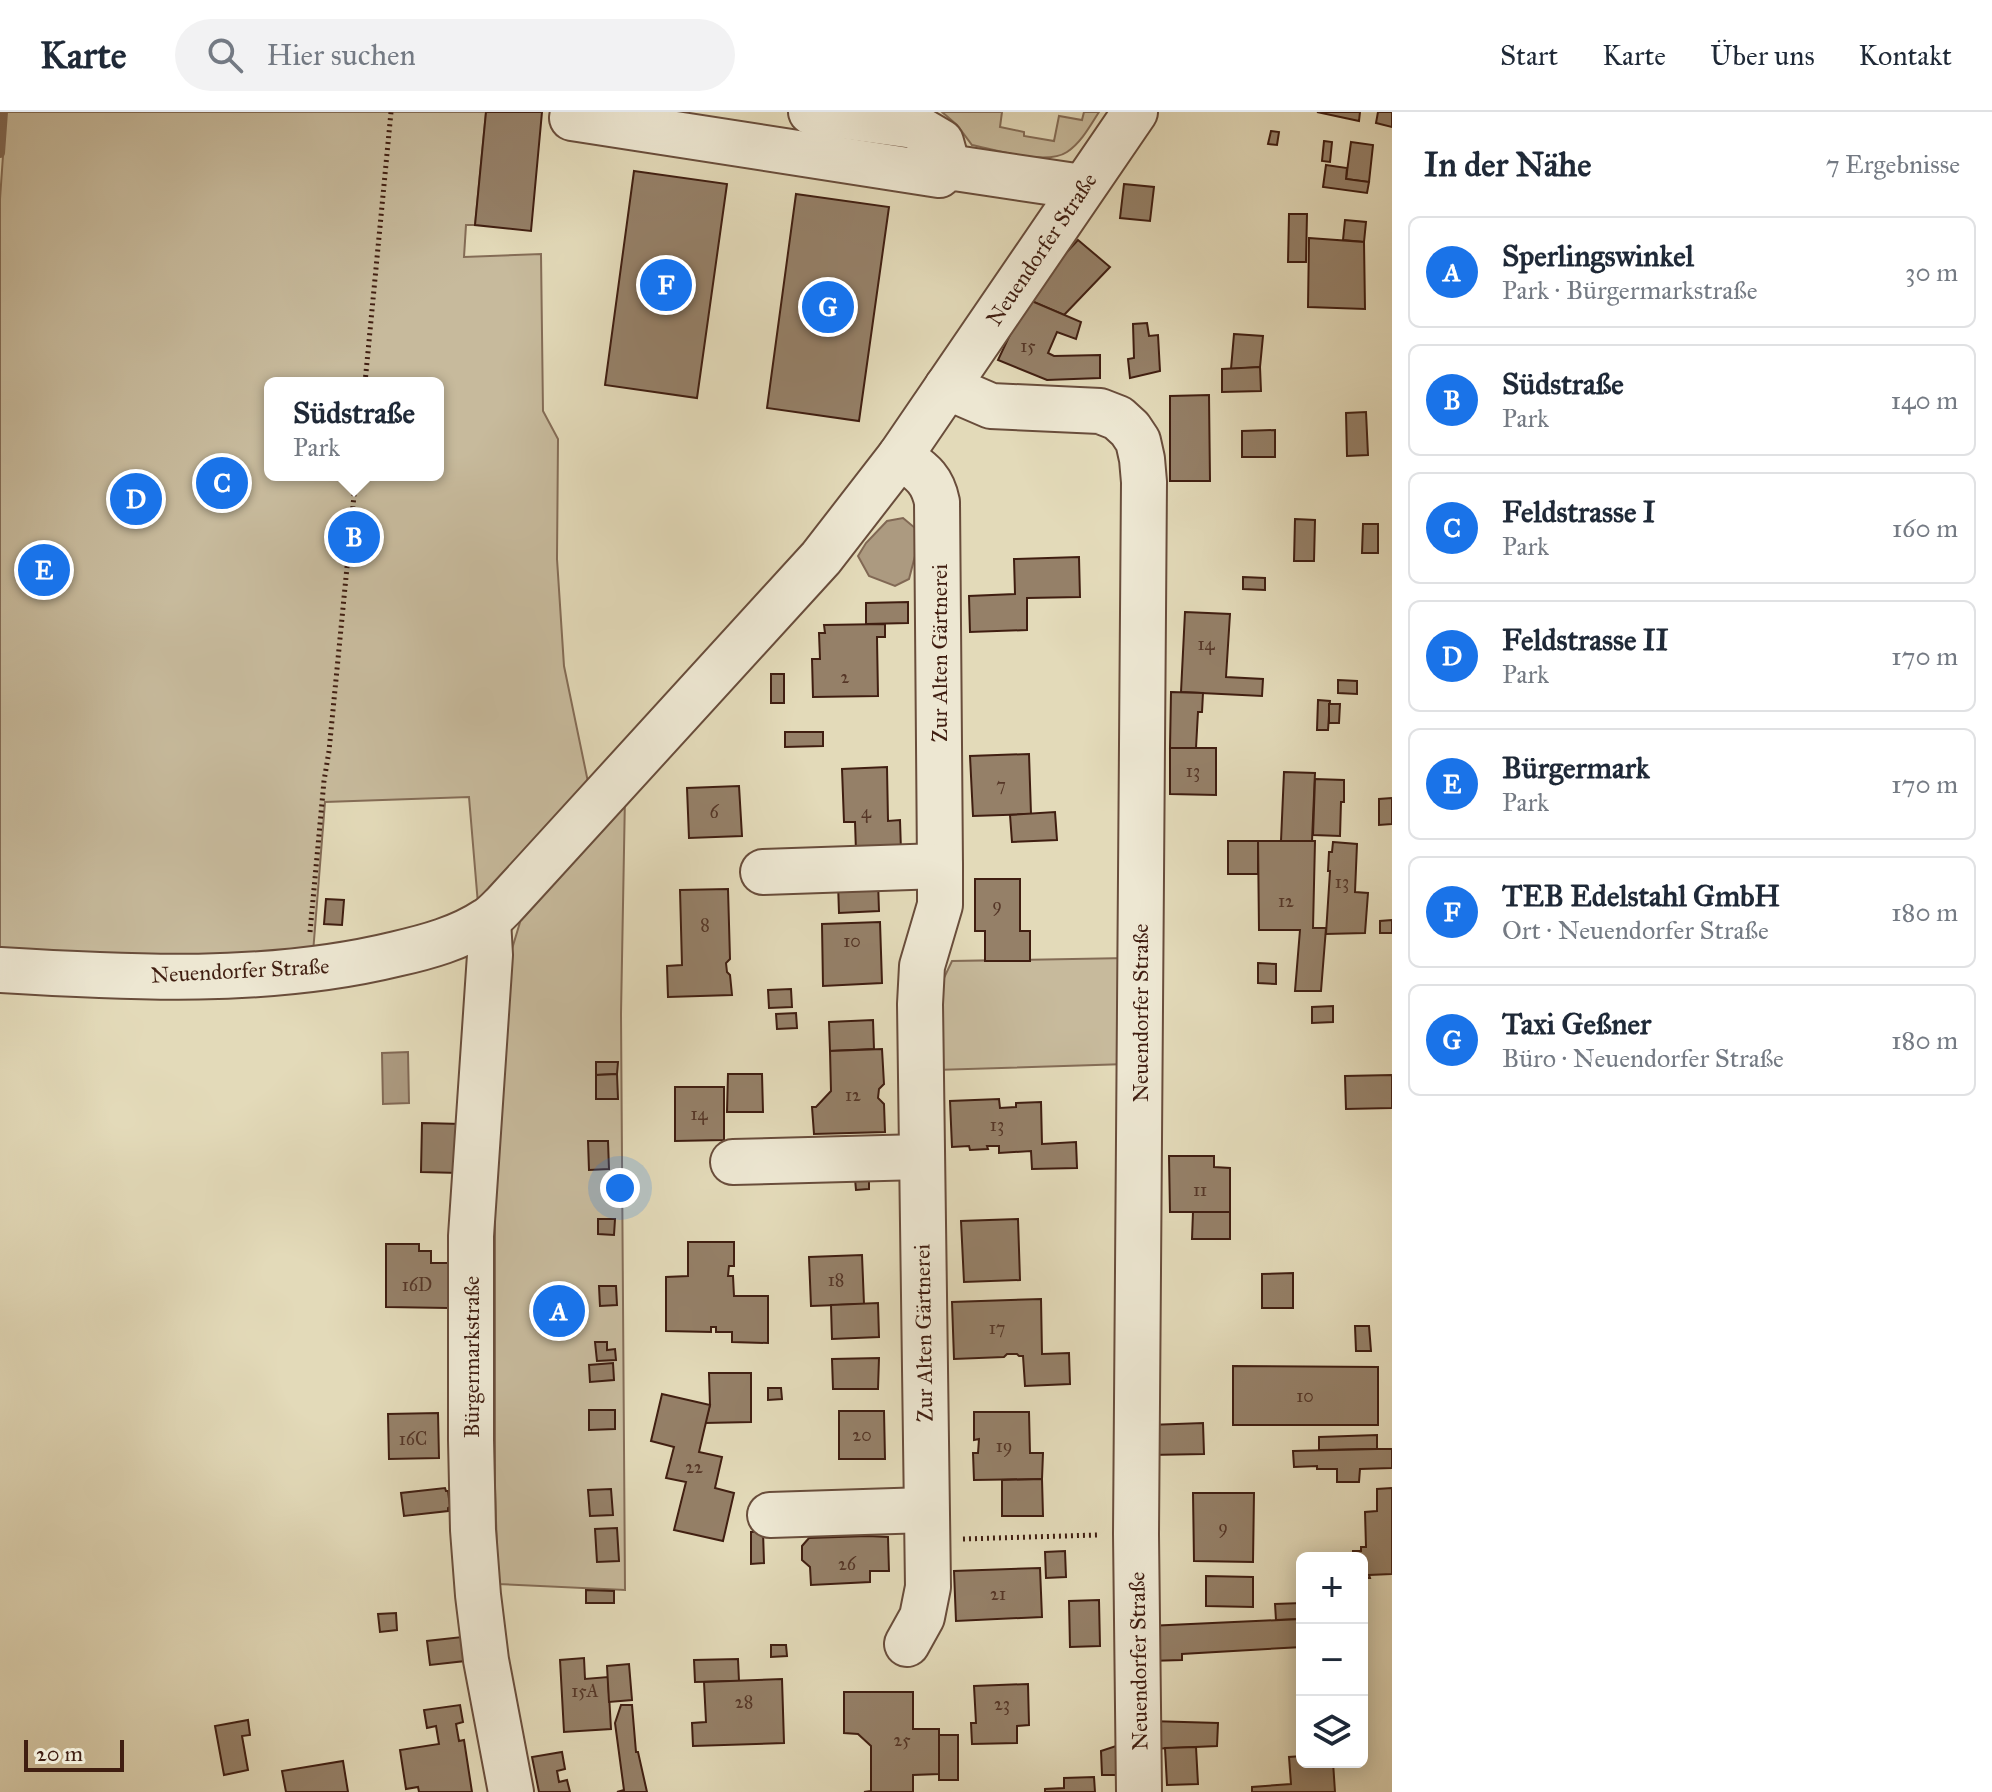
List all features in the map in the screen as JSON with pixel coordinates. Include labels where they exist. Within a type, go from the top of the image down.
[{"type":"street","points":[[573,112],[572,118],[939,175],[948,167]]},
{"type":"street","points":[[811,112],[914,126],[941,142],[948,167]]},
{"type":"street","name":"Neuendorfer Straße","points":[[0,970],[188,976],[308,969],[372,960],[422,948],[457,936],[488,920],[821,558],[900,456],[1135,112]]},
{"type":"street","points":[[948,167],[1082,187]]},
{"type":"street","name":"Neuendorfer Straße","points":[[947,387],[991,406],[1100,411],[1118,418],[1130,429],[1138,441],[1142,459],[1136,1534],[1139,1792]]},
{"type":"street","name":"Zur Alten Gärtnerei","points":[[900,456],[924,473],[934,487],[937,502],[940,866],[940,905],[922,966],[920,1004],[928,1587],[922,1617],[907,1644]]},
{"type":"street","points":[[763,872],[940,866]]},
{"type":"street","name":"Bürgermarkstraße","points":[[488,920],[490,955],[471,1236],[472,1500],[486,1660],[511,1792]]},
{"type":"street","points":[[733,1162],[921,1157]]},
{"type":"street","points":[[770,1515],[926,1525]]},
{"type":"path","points":[[366,377],[391,112]]},
{"type":"path","points":[[308,969],[355,481]]},
{"type":"path","points":[[926,1525],[1136,1534]]},
{"type":"shaded area","points":[[6,112],[486,112],[475,225],[466,225],[464,257],[541,254],[543,411],[558,439],[557,559],[564,666],[588,782],[478,904],[469,797],[325,802],[313,953],[242,958],[0,950],[0,199]]},
{"type":"shaded area","points":[[942,112],[1002,112],[1000,127],[1024,132],[1024,136],[1054,141],[1059,116],[1082,120],[1084,112],[1099,112],[1072,148],[1047,158],[1021,156],[972,145]]},
{"type":"shaded area","points":[[903,518],[921,533],[909,579],[895,586],[869,576],[858,556],[887,521]]},
{"type":"shaded area","points":[[625,796],[621,1014],[625,1590],[498,1584],[495,1135],[506,969],[521,919]]},
{"type":"shaded area","points":[[1128,958],[1127,1064],[935,1070],[933,1001],[952,961]]},
{"type":"shaded area","points":[[408,1052],[409,1103],[383,1104],[382,1053]]},
{"type":"building","points":[[486,112],[542,112],[531,231],[475,225]]},
{"type":"building","points":[[1317,112],[1360,112],[1359,121]]},
{"type":"building","points":[[1378,112],[1392,112],[1392,127],[1376,123]]},
{"type":"building","points":[[1271,131],[1279,132],[1277,145],[1268,144]]},
{"type":"building","points":[[1324,141],[1332,142],[1330,162],[1322,161]]},
{"type":"building","points":[[1351,142],[1373,145],[1369,182],[1346,179]]},
{"type":"building","points":[[1326,165],[1347,168],[1346,179],[1369,182],[1367,193],[1323,187]]},
{"type":"building","points":[[634,171],[727,184],[697,398],[605,385]]},
{"type":"building","points":[[1124,184],[1154,187],[1150,221],[1120,218]]},
{"type":"building","points":[[796,194],[889,207],[859,421],[767,408]]},
{"type":"building","points":[[1289,214],[1307,214],[1306,262],[1288,262]]},
{"type":"building","points":[[1345,220],[1366,222],[1364,242],[1343,240]]},
{"type":"building","points":[[1309,238],[1364,242],[1365,309],[1308,307]]},
{"type":"building","points":[[1078,240],[1110,267],[1064,315],[1024,298]]},
{"type":"building","points":[[1027,299],[1081,322],[1076,339],[1057,332],[1048,353],[1054,356],[1100,355],[1100,378],[1047,380],[998,360]]},
{"type":"building","points":[[1147,323],[1149,336],[1158,335],[1160,371],[1130,378],[1128,359],[1134,358],[1133,324]]},
{"type":"building","points":[[1234,334],[1263,336],[1260,367],[1231,369]]},
{"type":"building","points":[[1260,367],[1261,391],[1222,392],[1222,369]]},
{"type":"building","points":[[1209,395],[1210,481],[1170,481],[1170,396]]},
{"type":"building","points":[[1366,412],[1368,455],[1347,456],[1346,413]]},
{"type":"building","points":[[1275,430],[1275,457],[1242,457],[1242,431]]},
{"type":"building","points":[[1295,519],[1315,520],[1314,561],[1294,561]]},
{"type":"building","points":[[1363,524],[1378,524],[1378,553],[1362,553]]},
{"type":"building","points":[[1079,557],[1080,597],[1027,598],[1027,630],[970,632],[969,596],[1015,594],[1014,559]]},
{"type":"building","points":[[1243,577],[1265,578],[1265,590],[1243,589]]},
{"type":"building","points":[[908,602],[908,623],[866,624],[866,603]]},
{"type":"building","points":[[1185,612],[1230,614],[1226,677],[1263,679],[1262,696],[1181,692]]},
{"type":"building","points":[[885,624],[885,637],[877,637],[878,696],[813,697],[812,659],[820,659],[819,633],[825,633],[824,625]]},
{"type":"building","points":[[771,674],[784,674],[784,703],[771,703]]},
{"type":"building","points":[[1338,680],[1357,681],[1357,694],[1338,693]]},
{"type":"building","points":[[1171,692],[1203,693],[1202,712],[1198,712],[1196,748],[1170,748]]},
{"type":"building","points":[[1318,700],[1330,701],[1328,730],[1317,730]]},
{"type":"building","points":[[1329,704],[1340,704],[1339,723],[1329,723]]},
{"type":"building","points":[[785,732],[823,732],[823,746],[785,747]]},
{"type":"building","points":[[1170,748],[1216,748],[1216,795],[1170,794]]},
{"type":"building","points":[[1029,754],[1031,814],[973,816],[970,756]]},
{"type":"building","points":[[887,767],[888,821],[900,820],[901,851],[856,852],[855,822],[844,822],[842,769]]},
{"type":"building","points":[[1284,772],[1315,773],[1312,841],[1281,841]]},
{"type":"building","points":[[1315,779],[1344,780],[1340,836],[1313,835]]},
{"type":"building","points":[[739,786],[742,836],[689,838],[687,788]]},
{"type":"building","points":[[1392,798],[1392,824],[1379,825],[1379,799]]},
{"type":"building","points":[[1055,812],[1057,840],[1012,842],[1010,815]]},
{"type":"building","points":[[1228,841],[1258,841],[1258,874],[1228,874]]},
{"type":"building","points":[[1258,841],[1315,841],[1313,928],[1326,928],[1321,991],[1295,991],[1300,930],[1259,930]]},
{"type":"building","points":[[1333,842],[1357,844],[1355,892],[1368,893],[1365,933],[1326,934],[1329,852],[1332,852]]},
{"type":"building","points":[[975,879],[1020,879],[1020,931],[1030,931],[1030,961],[985,961],[985,931],[975,931]]},
{"type":"building","points":[[878,881],[879,911],[839,913],[838,883]]},
{"type":"building","points":[[728,889],[730,959],[726,963],[732,995],[668,997],[667,966],[682,965],[680,890]]},
{"type":"building","points":[[326,899],[344,900],[342,925],[324,924]]},
{"type":"building","points":[[1392,920],[1392,933],[1380,933],[1380,921]]},
{"type":"building","points":[[880,922],[882,983],[823,986],[822,924]]},
{"type":"building","points":[[1258,963],[1276,964],[1276,984],[1258,983]]},
{"type":"building","points":[[791,989],[792,1007],[769,1008],[768,990]]},
{"type":"building","points":[[1333,1006],[1333,1022],[1312,1023],[1312,1007]]},
{"type":"building","points":[[796,1013],[797,1028],[777,1029],[776,1014]]},
{"type":"building","points":[[873,1020],[874,1049],[830,1051],[829,1022]]},
{"type":"building","points":[[882,1049],[884,1084],[879,1089],[878,1098],[884,1104],[885,1132],[814,1134],[812,1107],[816,1107],[831,1091],[830,1051]]},
{"type":"building","points":[[596,1062],[618,1062],[617,1074],[596,1075]]},
{"type":"building","points":[[617,1074],[618,1099],[596,1099],[596,1075]]},
{"type":"building","points":[[728,1074],[762,1074],[763,1112],[727,1112]]},
{"type":"building","points":[[1392,1075],[1392,1108],[1346,1109],[1345,1076]]},
{"type":"building","points":[[675,1087],[724,1087],[724,1140],[675,1141]]},
{"type":"building","points":[[999,1099],[1000,1108],[1016,1107],[1016,1103],[1041,1102],[1042,1144],[1076,1142],[1077,1168],[1032,1169],[1031,1151],[999,1153],[999,1146],[970,1150],[969,1146],[952,1147],[950,1101]]},
{"type":"building","points":[[422,1123],[462,1124],[459,1173],[421,1172]]},
{"type":"building","points":[[588,1141],[608,1141],[609,1169],[589,1170]]},
{"type":"building","points":[[1169,1156],[1214,1156],[1214,1167],[1230,1168],[1230,1212],[1170,1212]]},
{"type":"building","points":[[869,1178],[869,1189],[856,1190],[855,1179]]},
{"type":"building","points":[[1193,1212],[1230,1212],[1230,1239],[1192,1239]]},
{"type":"building","points":[[598,1219],[615,1219],[614,1235],[598,1234]]},
{"type":"building","points":[[1018,1219],[1020,1280],[964,1282],[961,1221]]},
{"type":"building","points":[[688,1242],[734,1242],[734,1266],[729,1266],[728,1276],[733,1276],[734,1296],[768,1296],[768,1343],[732,1342],[732,1332],[716,1332],[716,1327],[711,1327],[711,1332],[666,1331],[666,1277],[688,1276]]},
{"type":"building","points":[[386,1244],[419,1244],[419,1251],[431,1251],[431,1263],[448,1263],[448,1308],[386,1307]]},
{"type":"building","points":[[862,1255],[864,1304],[811,1306],[809,1257]]},
{"type":"building","points":[[1293,1273],[1293,1308],[1262,1308],[1262,1274]]},
{"type":"building","points":[[599,1286],[616,1286],[617,1305],[600,1306]]},
{"type":"building","points":[[1041,1299],[1042,1354],[1069,1353],[1070,1384],[1025,1386],[1023,1356],[1017,1354],[954,1359],[952,1302]]},
{"type":"building","points":[[878,1303],[879,1337],[832,1339],[831,1305]]},
{"type":"building","points":[[1355,1326],[1369,1326],[1371,1351],[1356,1351]]},
{"type":"building","points":[[595,1342],[607,1342],[607,1350],[615,1349],[616,1360],[597,1361]]},
{"type":"building","points":[[879,1358],[878,1389],[833,1389],[832,1359]]},
{"type":"building","points":[[613,1363],[614,1380],[590,1382],[589,1365]]},
{"type":"building","points":[[1233,1366],[1378,1367],[1378,1425],[1233,1425]]},
{"type":"building","points":[[709,1373],[751,1373],[751,1422],[705,1423],[710,1405]]},
{"type":"building","points":[[768,1388],[781,1388],[782,1399],[768,1400]]},
{"type":"building","points":[[662,1394],[710,1405],[699,1452],[722,1457],[715,1488],[734,1493],[723,1541],[674,1530],[686,1482],[666,1478],[674,1447],[651,1441]]},
{"type":"building","points":[[589,1410],[615,1410],[615,1429],[589,1430]]},
{"type":"building","points":[[839,1411],[884,1411],[885,1459],[839,1459]]},
{"type":"building","points":[[974,1412],[1029,1412],[1030,1453],[1043,1453],[1042,1479],[974,1480],[973,1453],[978,1453],[979,1439],[974,1440]]},
{"type":"building","points":[[438,1413],[439,1458],[389,1459],[388,1414]]},
{"type":"building","points":[[1203,1423],[1204,1454],[1149,1455],[1149,1425]]},
{"type":"building","points":[[1377,1435],[1377,1449],[1319,1450],[1319,1437]]},
{"type":"building","points":[[1392,1449],[1392,1468],[1360,1469],[1359,1482],[1337,1482],[1337,1469],[1294,1467],[1293,1451]]},
{"type":"building","points":[[1042,1479],[1043,1516],[1002,1516],[1002,1480]]},
{"type":"building","points":[[445,1488],[448,1491],[448,1511],[404,1516],[401,1493]]},
{"type":"building","points":[[1392,1488],[1392,1574],[1369,1575],[1368,1578],[1368,1552],[1353,1551],[1366,1547],[1365,1512],[1377,1511],[1377,1489]]},
{"type":"building","points":[[611,1489],[613,1515],[590,1516],[588,1490]]},
{"type":"building","points":[[1193,1493],[1254,1493],[1253,1562],[1194,1561]]},
{"type":"building","points":[[617,1528],[619,1561],[597,1562],[595,1529]]},
{"type":"building","points":[[763,1531],[764,1563],[751,1564],[751,1532]]},
{"type":"building","points":[[888,1537],[889,1571],[870,1571],[870,1582],[811,1585],[810,1567],[802,1560],[802,1546],[809,1538]]},
{"type":"building","points":[[1065,1551],[1066,1577],[1046,1578],[1045,1552]]},
{"type":"building","points":[[1040,1568],[1042,1617],[956,1621],[954,1571]]},
{"type":"building","points":[[1206,1576],[1253,1577],[1253,1607],[1206,1606]]},
{"type":"building","points":[[586,1590],[614,1591],[614,1603],[586,1603]]},
{"type":"building","points":[[1099,1600],[1100,1646],[1070,1647],[1069,1601]]},
{"type":"building","points":[[1296,1603],[1296,1619],[1276,1620],[1275,1604]]},
{"type":"building","points":[[396,1613],[397,1630],[380,1632],[378,1614]]},
{"type":"building","points":[[1296,1619],[1296,1647],[1182,1654],[1182,1660],[1149,1661],[1148,1626]]},
{"type":"building","points":[[462,1637],[465,1661],[430,1665],[427,1641]]},
{"type":"building","points":[[771,1645],[786,1645],[787,1656],[771,1657]]},
{"type":"building","points":[[584,1658],[585,1679],[608,1677],[611,1729],[564,1732],[560,1660]]},
{"type":"building","points":[[738,1659],[739,1681],[695,1682],[694,1660]]},
{"type":"building","points":[[629,1664],[632,1700],[609,1702],[607,1666]]},
{"type":"building","points":[[782,1679],[784,1743],[693,1746],[692,1723],[706,1722],[704,1682]]},
{"type":"building","points":[[1028,1684],[1029,1725],[1017,1726],[1017,1743],[972,1744],[971,1723],[976,1723],[974,1686]]},
{"type":"building","points":[[844,1692],[913,1692],[913,1729],[939,1729],[939,1774],[913,1775],[913,1792],[864,1792],[871,1791],[871,1746],[858,1734],[844,1733]]},
{"type":"building","points":[[460,1705],[463,1722],[456,1724],[459,1741],[464,1740],[472,1792],[419,1792],[418,1787],[406,1789],[400,1750],[439,1744],[436,1726],[427,1728],[424,1710]]},
{"type":"building","points":[[621,1705],[632,1705],[636,1752],[647,1792],[617,1792],[624,1790],[615,1723]]},
{"type":"building","points":[[248,1720],[250,1735],[242,1736],[248,1770],[224,1775],[215,1726]]},
{"type":"building","points":[[1149,1721],[1218,1723],[1217,1746],[1150,1749]]},
{"type":"building","points":[[939,1735],[958,1735],[958,1780],[939,1780]]},
{"type":"building","points":[[1125,1743],[1126,1775],[1102,1775],[1101,1751]]},
{"type":"building","points":[[1196,1747],[1198,1784],[1167,1785],[1165,1748]]},
{"type":"building","points":[[562,1752],[565,1769],[557,1771],[559,1782],[567,1780],[570,1792],[539,1792],[532,1757]]},
{"type":"building","points":[[1296,1756],[1296,1768],[1333,1768],[1335,1792],[1252,1792],[1252,1787],[1291,1784],[1289,1757]]},
{"type":"building","points":[[343,1761],[348,1792],[286,1792],[282,1771]]},
{"type":"building","points":[[1094,1777],[1095,1792],[1045,1792],[1045,1789],[1064,1788],[1064,1778]]},
{"type":"waterway","points":[[0,153],[3,112]]},
{"type":"place","name":"TEB Edelstahl GmbH","points":[[666,285]]},
{"type":"place","name":"Taxi Geßner","points":[[828,307]]},
{"type":"place","name":"Feldstrasse I","points":[[222,483]]},
{"type":"place","name":"Feldstrasse II","points":[[136,499]]},
{"type":"place","name":"Südstraße","points":[[354,537]]},
{"type":"place","name":"Bürgermark","points":[[44,570]]},
{"type":"place","name":"Sperlingswinkel","points":[[559,1311]]}]
